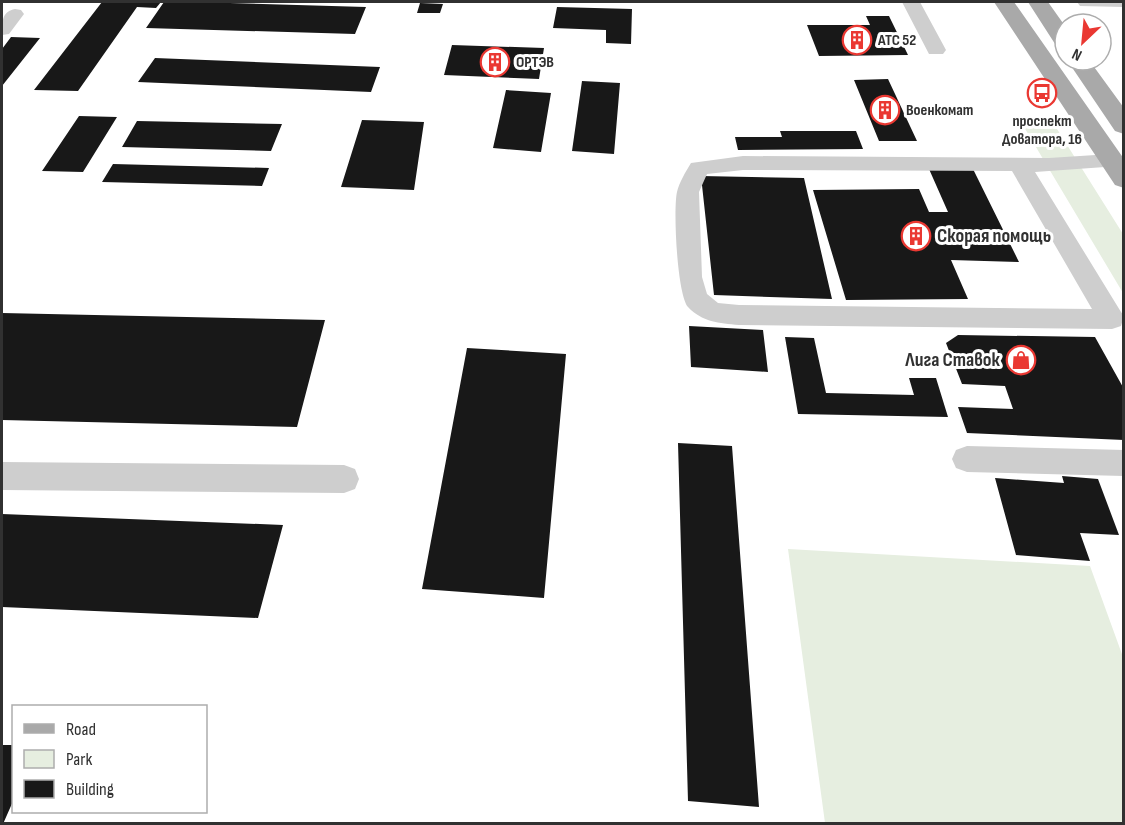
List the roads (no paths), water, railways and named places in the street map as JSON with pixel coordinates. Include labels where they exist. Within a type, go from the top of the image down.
[{"type":"main road","points":[[1004,2],[1117,170]]},
{"type":"main road","points":[[1038,2],[1053,24]]},
{"type":"main road","points":[[1086,72],[1124,126]]},
{"type":"street","points":[[911,2],[936,50]]},
{"type":"street","points":[[1086,2],[1124,2]]},
{"type":"street","points":[[2,30],[15,14]]},
{"type":"street","points":[[1117,170],[1019,164],[743,163],[699,168],[688,192],[690,277],[696,299],[712,312],[739,315],[1120,326]]},
{"type":"street","points":[[1019,164],[1120,326]]},
{"type":"street","points":[[967,459],[1124,463]]},
{"type":"street","points":[[2,477],[344,480]]},
{"type":"place","name":"АТС 52","points":[[857,40]]},
{"type":"place","name":"ОРТЭВ","points":[[495,62]]},
{"type":"place","name":"проспект Доватора, 16","points":[[1042,93]]},
{"type":"place","name":"Военкомат","points":[[885,110]]},
{"type":"place","name":"Скорая помощь","points":[[916,236]]},
{"type":"place","name":"Лига Ставок","points":[[1021,360]]}]
